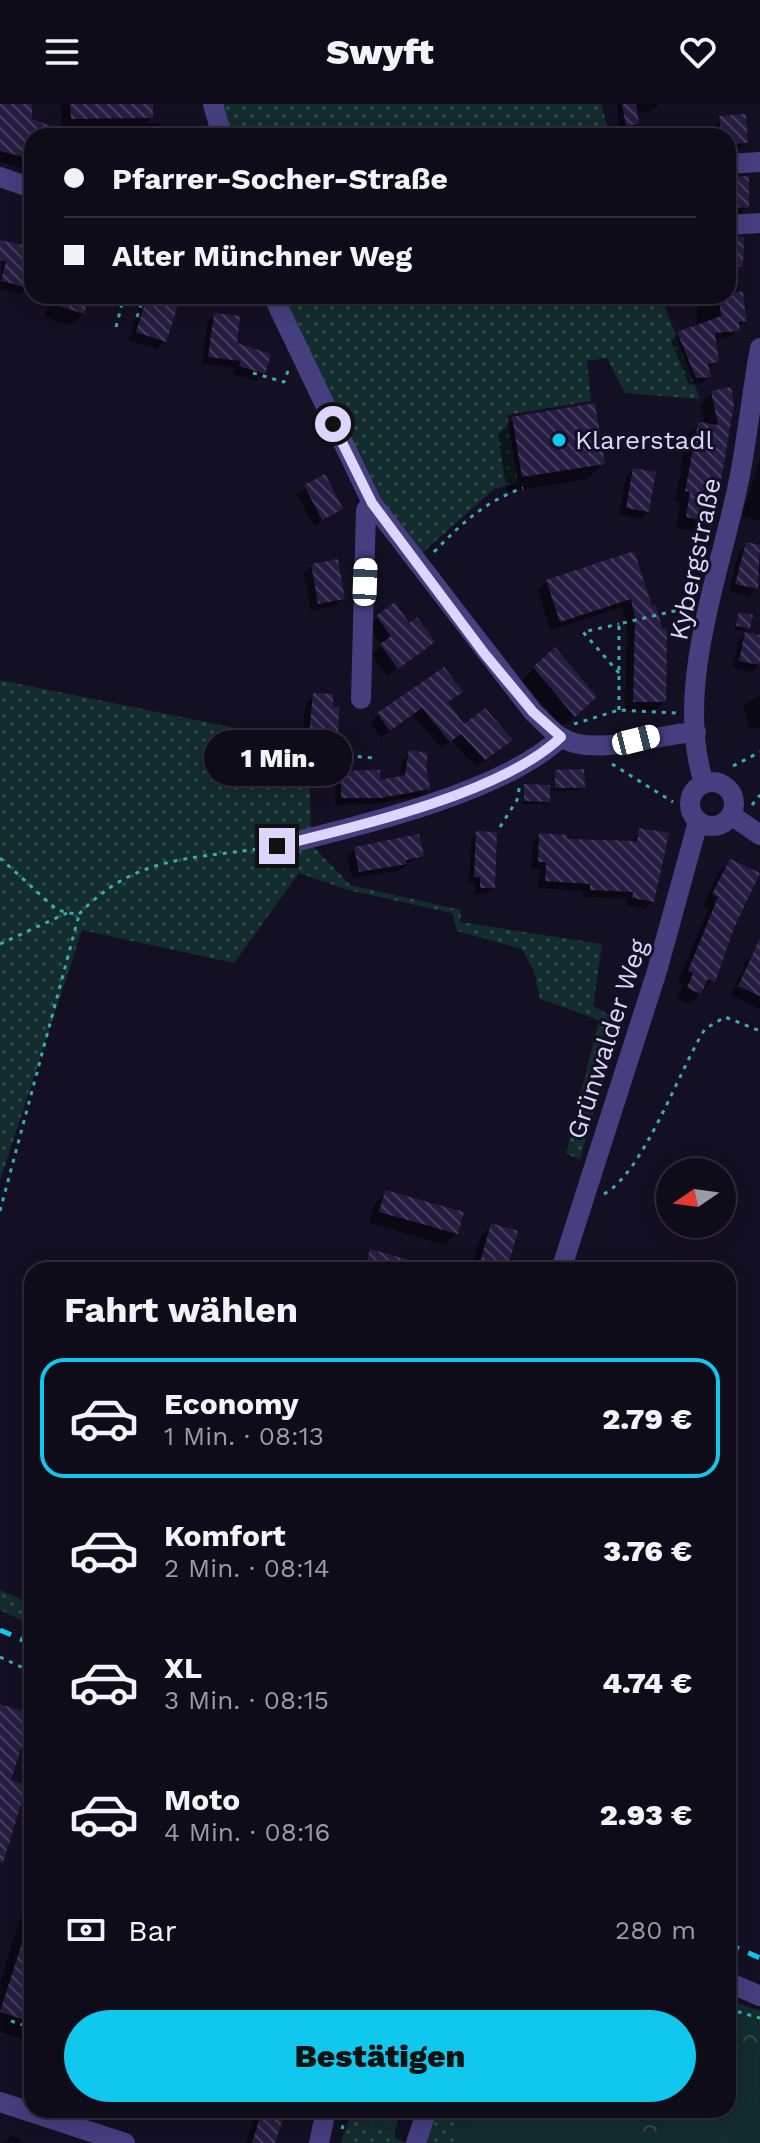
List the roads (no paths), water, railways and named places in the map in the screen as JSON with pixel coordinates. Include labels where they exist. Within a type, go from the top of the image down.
[{"type":"street","points":[[213,104],[220,128]]},
{"type":"street","points":[[736,164],[760,162]]},
{"type":"street","points":[[0,177],[24,185]]},
{"type":"street","points":[[736,224],[760,223]]},
{"type":"street","points":[[277,304],[372,503],[523,700],[561,737],[596,748],[696,723]]},
{"type":"street","name":"Kybergstraße","points":[[698,822],[690,811],[690,797],[704,783],[697,762],[696,723],[707,615],[741,472],[760,348]]},
{"type":"street","points":[[361,699],[366,510],[372,503]]},
{"type":"street","points":[[277,846],[406,811],[496,779],[549,749],[561,737]]},
{"type":"street","points":[[704,783],[713,781],[729,789],[733,797],[731,815]]},
{"type":"street","points":[[698,822],[712,827],[731,815]]},
{"type":"street","points":[[731,815],[760,835]]},
{"type":"street","name":"Grünwalder Weg","points":[[563,1262],[657,971],[698,822]]},
{"type":"street","points":[[736,1986],[760,1996]]},
{"type":"street","points":[[0,2102],[24,2110]]},
{"type":"street","points":[[49,2118],[125,2143]]},
{"type":"street","points":[[319,2143],[324,2118]]},
{"type":"street","points":[[416,2143],[424,2118]]},
{"type":"railway","points":[[0,1630],[24,1640]]},
{"type":"railway","points":[[736,1948],[760,1958]]},
{"type":"place","name":"Klarerstadl","points":[[559,440]]}]
